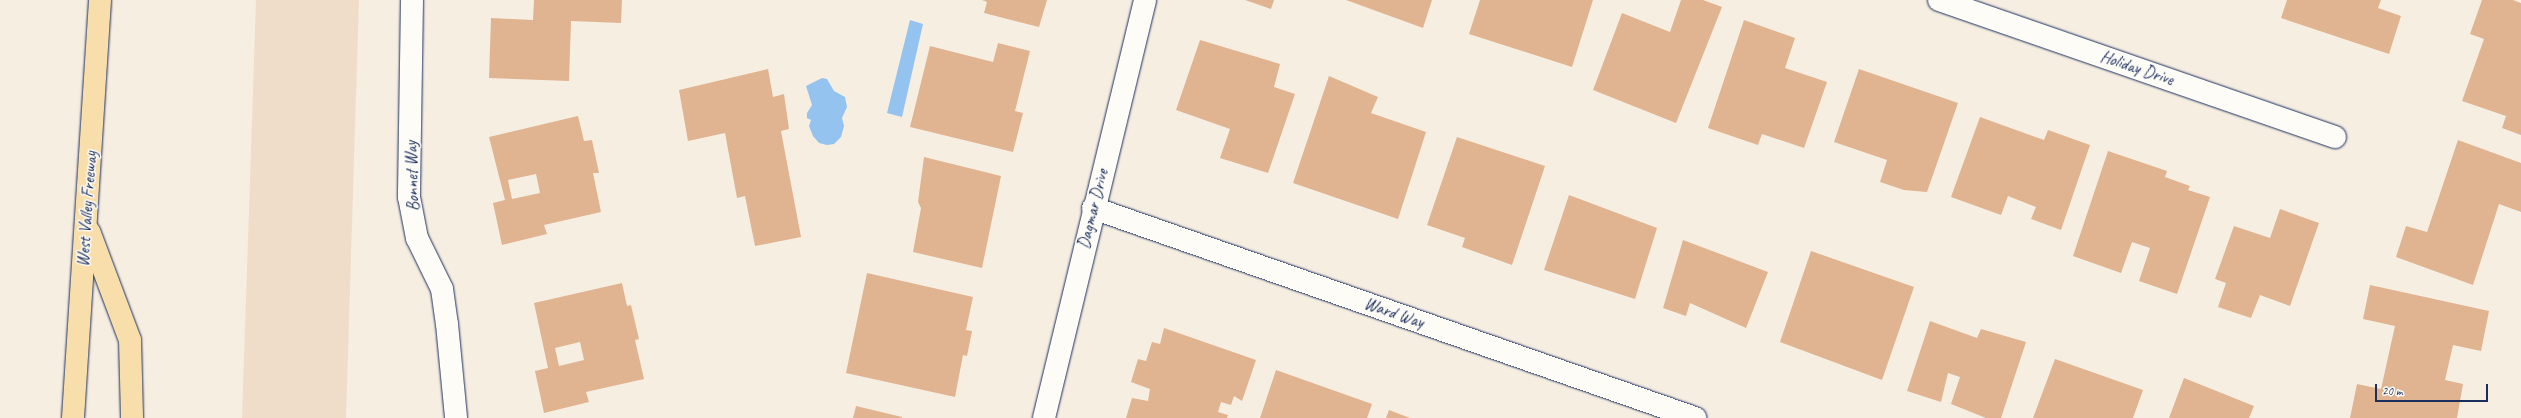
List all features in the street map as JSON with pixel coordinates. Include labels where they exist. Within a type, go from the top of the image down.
[{"type":"highway","name":"West Valley Freeway","points":[[73,418],[100,0]]},
{"type":"highway","points":[[86,224],[130,340],[132,418]]},
{"type":"street","name":"Bonnet Way","points":[[412,0],[409,197],[417,238],[442,289],[456,418]]},
{"type":"street","name":"Dagmar Drive","points":[[1044,418],[1093,208],[1145,0]]},
{"type":"street","name":"Holiday Drive","points":[[1939,0],[2335,137]]},
{"type":"street","name":"Ward Way","points":[[1093,208],[1695,418]]},
{"type":"shaded area","points":[[256,0],[359,0],[346,418],[242,418]]},
{"type":"water","points":[[910,20],[923,24],[902,117],[887,113]]},
{"type":"water","points":[[822,78],[827,79],[834,91],[845,97],[847,107],[842,118],[844,126],[841,137],[834,144],[827,145],[819,143],[813,136],[809,126],[811,120],[807,118],[807,113],[812,105],[806,86]]},
{"type":"building","points":[[534,0],[622,0],[621,23],[571,21],[569,81],[489,78],[491,18],[533,20]]},
{"type":"building","points":[[982,0],[1047,0],[1039,27],[984,13],[987,2]]},
{"type":"building","points":[[1245,0],[1274,0],[1271,9]]},
{"type":"building","points":[[1346,0],[1432,0],[1423,28]]},
{"type":"building","points":[[1480,0],[1593,0],[1572,67],[1469,34]]},
{"type":"building","points":[[1681,0],[1703,0],[1722,7],[1676,123],[1593,90],[1622,13],[1670,32]]},
{"type":"building","points":[[2287,0],[2381,0],[2378,8],[2401,16],[2389,54],[2281,18]]},
{"type":"building","points":[[2482,0],[2513,0],[2521,3],[2521,135],[2502,128],[2506,116],[2462,101],[2484,39],[2470,34]]},
{"type":"building","points":[[1744,20],[1795,38],[1785,68],[1827,82],[1804,148],[1762,134],[1758,145],[1708,128]]},
{"type":"building","points":[[1200,40],[1280,64],[1274,87],[1295,94],[1268,173],[1220,158],[1230,129],[1176,110]]},
{"type":"building","points":[[998,43],[1030,51],[1015,111],[1023,113],[1013,152],[910,127],[930,46],[993,62]]},
{"type":"building","points":[[768,69],[773,97],[784,94],[789,129],[781,131],[801,237],[755,246],[745,196],[737,198],[725,133],[688,141],[679,90]]},
{"type":"building","points":[[1859,69],[1958,103],[1927,192],[1904,190],[1880,182],[1887,160],[1834,142]]},
{"type":"building","points":[[1329,76],[1378,97],[1371,113],[1426,132],[1398,219],[1293,183]]},
{"type":"building","points":[[578,116],[584,141],[592,140],[599,173],[593,173],[601,212],[544,225],[547,234],[502,245],[493,203],[505,200],[489,137]],"holes":[[[536,174],[540,193],[512,199],[508,180]]]},
{"type":"building","points":[[1980,117],[2044,140],[2048,130],[2090,145],[2061,230],[2031,219],[2036,207],[2008,196],[2001,215],[1951,197]]},
{"type":"building","points":[[1457,137],[1545,166],[1512,265],[1462,247],[1465,238],[1427,225]]},
{"type":"building","points":[[2458,140],[2521,163],[2521,212],[2499,204],[2473,285],[2396,257],[2406,226],[2427,232]]},
{"type":"building","points":[[2108,151],[2167,171],[2165,177],[2190,186],[2188,190],[2210,197],[2177,294],[2139,281],[2150,248],[2132,242],[2121,273],[2073,256]]},
{"type":"building","points":[[924,157],[1001,176],[982,268],[913,252],[921,208],[918,202]]},
{"type":"building","points":[[1569,195],[1657,228],[1635,299],[1544,270]]},
{"type":"building","points":[[2280,209],[2319,223],[2290,306],[2260,295],[2251,318],[2218,307],[2226,283],[2215,279],[2234,226],[2270,238]]},
{"type":"building","points":[[1683,240],[1768,272],[1746,328],[1690,303],[1686,316],[1663,308]]},
{"type":"building","points":[[1811,251],[1914,287],[1882,380],[1780,342]]},
{"type":"building","points":[[867,273],[973,297],[966,330],[972,331],[967,356],[963,355],[955,397],[846,373]]},
{"type":"building","points":[[622,283],[627,306],[631,305],[639,339],[635,340],[644,379],[586,392],[589,402],[544,413],[535,371],[548,368],[534,303]],"holes":[[[580,342],[584,360],[559,366],[555,348]]]},
{"type":"building","points":[[2370,285],[2489,311],[2481,351],[2453,345],[2445,380],[2463,384],[2457,418],[2350,418],[2357,384],[2381,389],[2395,326],[2363,319]]},
{"type":"building","points":[[1930,321],[1977,338],[1981,329],[2026,342],[2001,418],[1986,418],[1951,404],[1960,377],[1948,373],[1941,402],[1907,391]]},
{"type":"building","points":[[1164,328],[1256,360],[1242,401],[1234,396],[1231,405],[1221,402],[1218,412],[1228,415],[1227,418],[1126,418],[1132,398],[1148,401],[1150,389],[1131,382],[1138,359],[1146,361],[1152,342],[1160,344]]},
{"type":"building","points":[[2055,359],[2143,390],[2133,418],[2033,418]]},
{"type":"building","points":[[1276,370],[1372,404],[1367,418],[1260,418]]},
{"type":"building","points":[[2184,378],[2254,406],[2249,418],[2169,418]]},
{"type":"building","points":[[856,406],[902,417],[902,418],[853,418]]},
{"type":"building","points":[[1389,410],[1410,418],[1386,418]]}]
